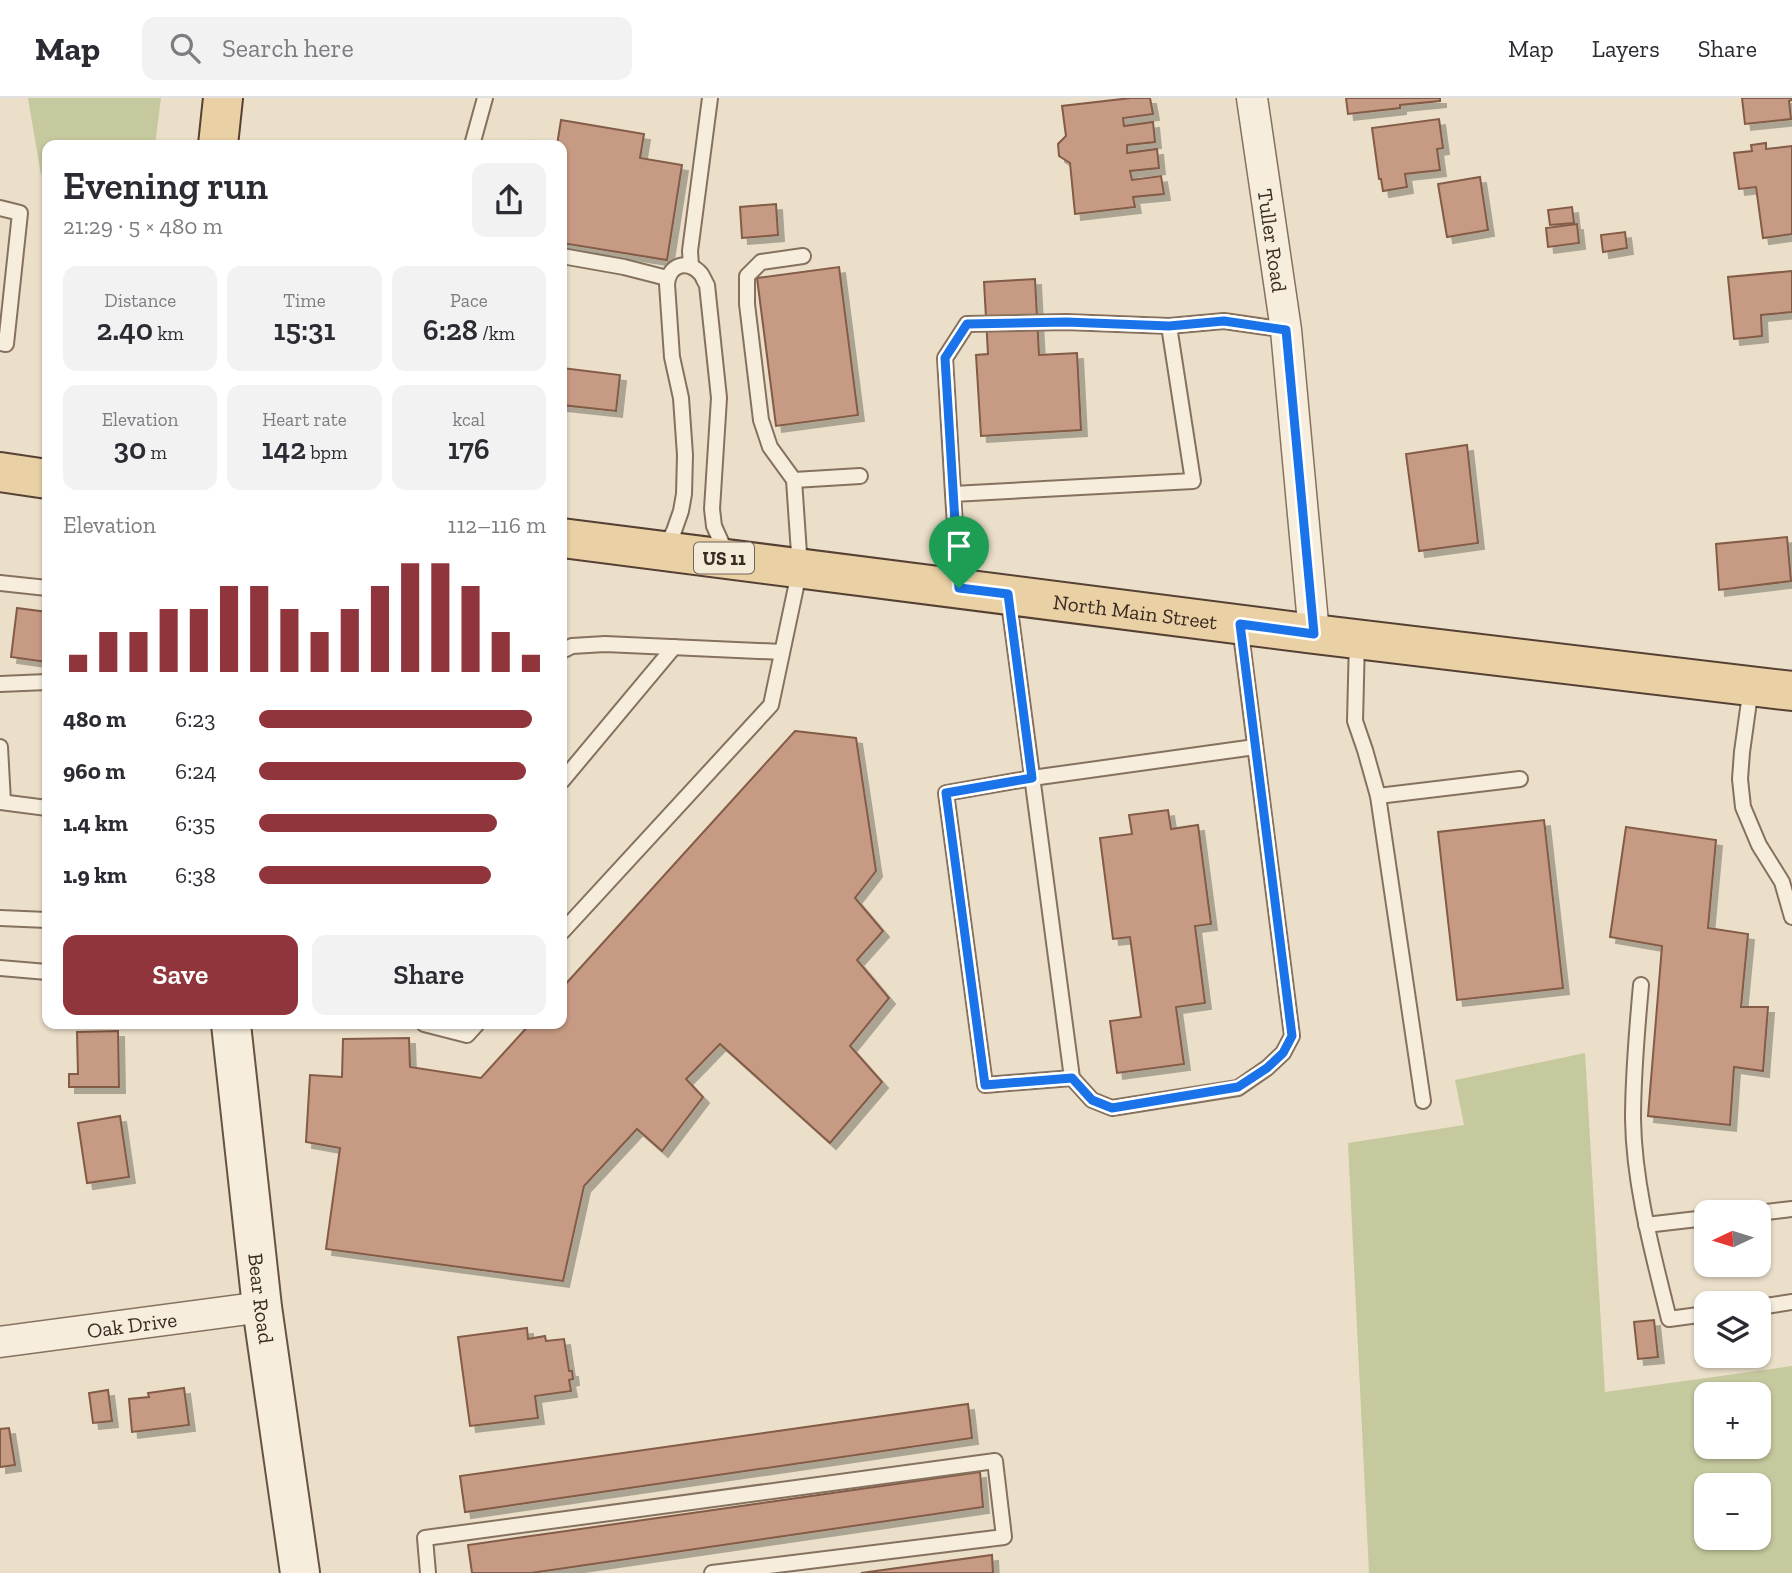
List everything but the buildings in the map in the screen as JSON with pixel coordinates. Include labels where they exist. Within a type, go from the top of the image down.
[{"type":"main road","points":[[219,140],[223,98]]},
{"type":"main road","points":[[0,472],[42,478]]},
{"type":"main road","name":"North Main Street","points":[[567,539],[1314,634],[1792,691]]},
{"type":"main road","name":"Bear Road","points":[[232,1029],[262,1307],[300,1573]]},
{"type":"street","name":"Tuller Road","points":[[1252,98],[1286,330],[1314,634]]},
{"type":"street","name":"Oak Drive","points":[[0,1342],[262,1307]]},
{"type":"lane","points":[[473,140],[485,98]]},
{"type":"lane","points":[[691,266],[690,251],[710,98]]},
{"type":"lane","points":[[0,208],[20,213],[6,344],[0,343]]},
{"type":"lane","points":[[567,927],[771,705],[800,568],[794,480],[770,447],[761,420],[747,304],[747,276],[761,261],[803,256]]},
{"type":"lane","points":[[567,257],[667,278]]},
{"type":"lane","points":[[664,551],[674,531],[684,494],[685,456],[681,398],[672,357],[667,278],[675,267],[683,264],[691,266],[701,274],[707,285],[719,398],[713,526],[729,559]]},
{"type":"lane","points":[[959,588],[945,358],[967,324],[1066,322],[1169,326],[1224,321],[1286,330]]},
{"type":"lane","points":[[953,494],[1193,481],[1169,326]]},
{"type":"lane","points":[[794,480],[860,476]]},
{"type":"lane","points":[[0,583],[42,587]]},
{"type":"lane","points":[[1008,594],[1072,1078],[1092,1100],[1112,1108],[1238,1087],[1267,1068],[1283,1053],[1292,1036],[1240,624]]},
{"type":"lane","points":[[1357,639],[1355,721],[1378,796],[1423,1101]]},
{"type":"lane","points":[[567,648],[606,644],[782,652]]},
{"type":"lane","points":[[567,775],[674,647]]},
{"type":"lane","points":[[0,684],[42,682]]},
{"type":"lane","points":[[1752,686],[1741,752],[1743,807],[1759,845],[1782,882],[1792,917]]},
{"type":"lane","points":[[0,747],[1,802],[42,807]]},
{"type":"lane","points":[[1072,1078],[985,1085],[946,793],[1032,778],[1255,747]]},
{"type":"lane","points":[[1378,796],[1520,779]]},
{"type":"lane","points":[[0,918],[42,920]]},
{"type":"lane","points":[[0,968],[42,972]]},
{"type":"lane","points":[[1641,985],[1634,1067],[1633,1121],[1646,1225],[1669,1319],[1694,1316]]},
{"type":"lane","points":[[444,1029],[467,1035],[472,1029]]},
{"type":"lane","points":[[1771,1211],[1792,1209]]},
{"type":"lane","points":[[1646,1225],[1694,1219]]},
{"type":"lane","points":[[1771,1305],[1792,1302]]},
{"type":"lane","points":[[428,1573],[425,1538],[995,1461],[1004,1537],[712,1573]]},
{"type":"green space","points":[[28,98],[161,98],[156,140],[42,140],[41,175]]},
{"type":"green space","points":[[1585,1053],[1605,1392],[1792,1366],[1792,1573],[1369,1573],[1348,1143],[1464,1125],[1455,1080]]},
{"type":"route","points":[[1224,321],[1286,330],[1314,634],[1240,624],[1292,1036],[1283,1053],[1267,1068],[1238,1087],[1112,1108],[1092,1100],[1072,1078],[985,1085],[946,793],[1032,778],[1008,594],[959,588],[945,358],[967,324],[1066,322],[1169,326],[1224,321]]}]
